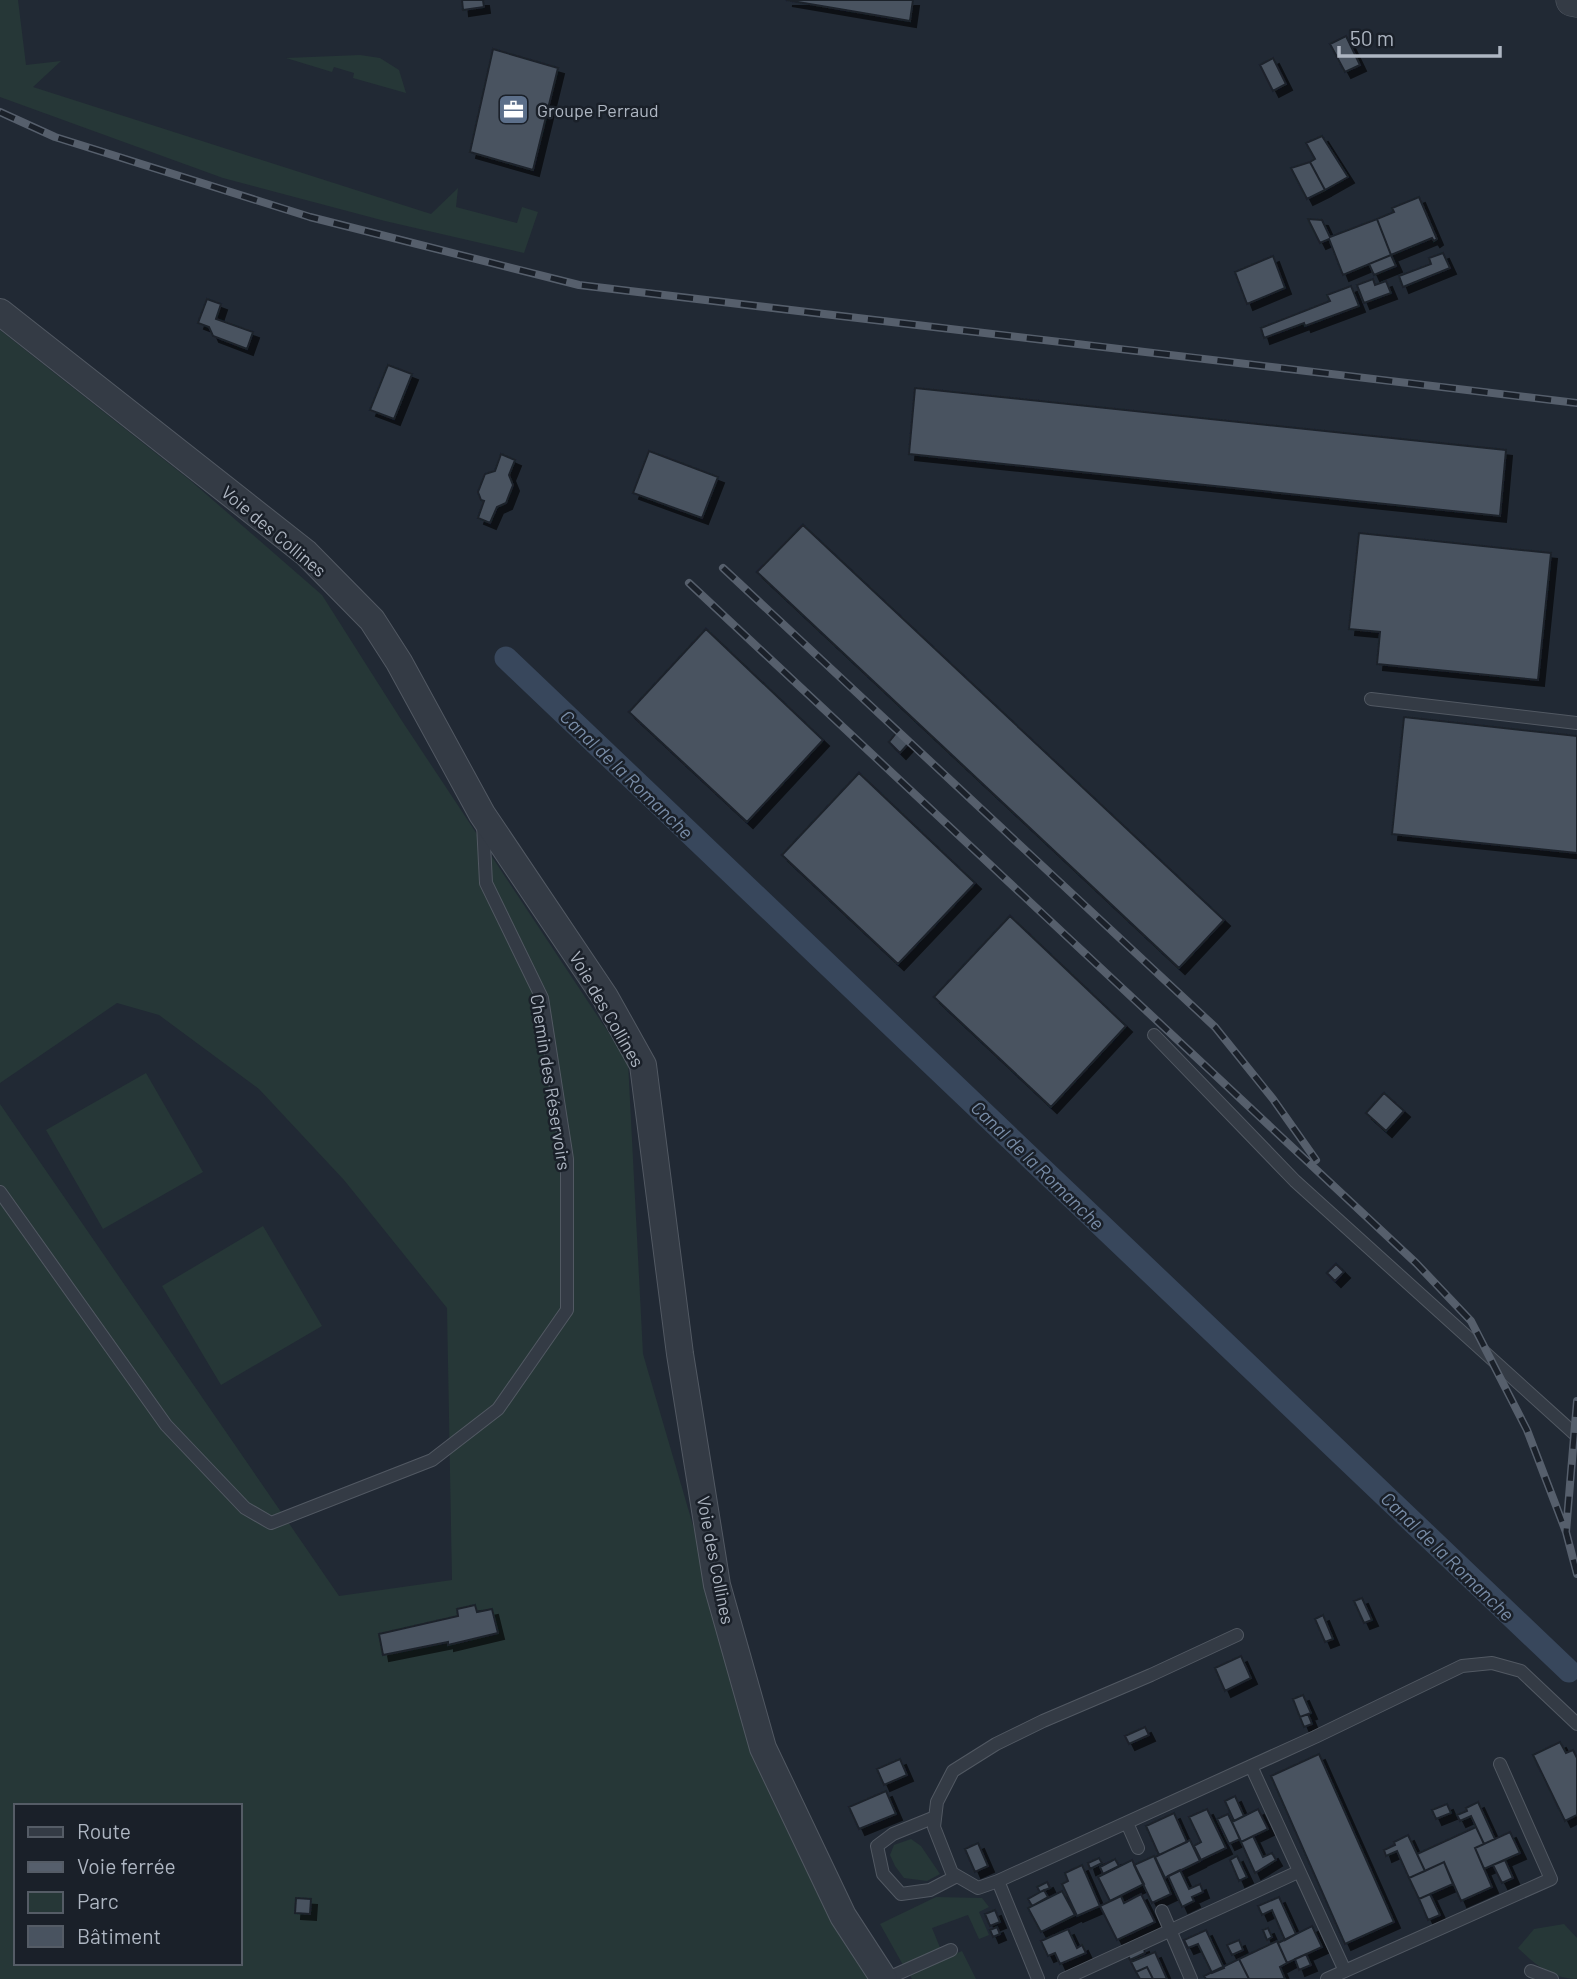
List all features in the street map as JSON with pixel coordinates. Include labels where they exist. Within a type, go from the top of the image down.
[{"type":"street","name":"Voie des Collines","points":[[0,312],[306,554],[372,620],[399,662],[482,814],[605,997],[643,1065],[678,1340],[717,1585],[763,1748],[843,1916],[885,1979]]},
{"type":"lane","points":[[1371,699],[1577,723]]},
{"type":"lane","name":"Chemin des Réservoirs","points":[[0,1192],[166,1425],[245,1508],[271,1523],[432,1460],[498,1409],[567,1310],[567,1159],[542,998],[486,883],[482,814]]},
{"type":"lane","points":[[1154,1035],[1295,1181],[1577,1436]]},
{"type":"lane","points":[[1237,1634],[1152,1675],[1043,1721],[996,1744],[953,1771],[937,1802],[934,1827],[952,1873],[978,1888],[998,1881],[1251,1766],[1462,1665],[1492,1662],[1521,1671],[1577,1724]]},
{"type":"lane","points":[[1327,1979],[1551,1879],[1500,1764]]},
{"type":"lane","points":[[1251,1766],[1345,1971]]},
{"type":"lane","points":[[935,1817],[893,1834],[877,1846],[883,1874],[901,1894],[930,1890],[957,1876]]},
{"type":"lane","points":[[1127,1823],[1138,1848]]},
{"type":"lane","points":[[1064,1979],[1298,1872]]},
{"type":"lane","points":[[998,1881],[1038,1979]]},
{"type":"lane","points":[[1162,1911],[1191,1979]]},
{"type":"lane","points":[[885,1979],[951,1950]]},
{"type":"lane","points":[[1531,1971],[1552,1979]]},
{"type":"green space","points":[[0,0],[18,0],[26,65],[61,61],[33,87],[431,214],[458,188],[456,207],[517,223],[522,207],[538,212],[524,253],[385,221],[223,178],[0,97]]},
{"type":"green space","points":[[360,55],[380,58],[399,70],[406,93],[353,78],[354,73],[334,67],[332,72],[286,58]]},
{"type":"green space","points":[[0,330],[191,481],[322,595],[402,721],[628,1062],[643,1354],[741,1690],[870,1979],[0,1979],[0,1104],[339,1596],[452,1580],[447,1308],[344,1180],[259,1089],[159,1015],[117,1003],[0,1083]]},
{"type":"green space","points":[[146,1073],[203,1172],[103,1229],[46,1130]]},
{"type":"green space","points":[[263,1226],[322,1326],[221,1385],[162,1286]]},
{"type":"green space","points":[[911,1839],[921,1846],[940,1874],[927,1881],[904,1878],[890,1855],[894,1845]]},
{"type":"green space","points":[[936,1897],[982,1898],[989,1907],[979,1912],[989,1935],[979,1939],[968,1915],[965,1916],[932,1928],[941,1950],[903,1965],[880,1924]]},
{"type":"green space","points":[[1564,1924],[1577,1938],[1577,1979],[1544,1969],[1518,1948],[1534,1929]]},
{"type":"green space","points":[[962,1951],[976,1979],[912,1979],[909,1974]]},
{"type":"building","points":[[462,0],[483,0],[484,7],[463,10]]},
{"type":"building","points":[[786,0],[913,0],[910,21]]},
{"type":"building","points":[[1346,36],[1360,65],[1345,72],[1330,44]]},
{"type":"building","name":"Groupe Perraud","points":[[493,49],[558,68],[533,170],[470,152]]},
{"type":"building","points":[[1273,58],[1286,84],[1273,91],[1260,65]]},
{"type":"building","points":[[1322,136],[1348,177],[1325,190],[1310,162],[1315,159],[1306,143]]},
{"type":"building","points":[[1310,162],[1325,190],[1307,199],[1291,168]]},
{"type":"building","points":[[1419,197],[1437,239],[1434,241],[1432,238],[1391,255],[1377,219],[1394,212],[1392,208]]},
{"type":"building","points":[[1308,219],[1322,220],[1330,237],[1377,219],[1391,255],[1343,275],[1329,239],[1320,243]]},
{"type":"building","points":[[1443,253],[1450,268],[1403,287],[1399,276],[1431,264],[1429,258]]},
{"type":"building","points":[[1391,255],[1396,266],[1374,275],[1369,264]]},
{"type":"building","points":[[1273,256],[1285,288],[1247,304],[1235,272]]},
{"type":"building","points":[[1373,279],[1375,285],[1386,281],[1391,293],[1364,303],[1357,285]]},
{"type":"building","points":[[1351,286],[1359,306],[1264,338],[1261,328],[1330,301],[1327,295]]},
{"type":"building","points":[[207,299],[221,304],[216,319],[253,332],[247,349],[213,336],[209,327],[198,323]]},
{"type":"building","points":[[388,365],[412,374],[394,419],[370,410]]},
{"type":"building","points":[[915,388],[1506,450],[1500,516],[909,454]]},
{"type":"building","points":[[649,451],[718,477],[702,518],[633,493]]},
{"type":"building","points":[[501,454],[515,460],[509,475],[513,485],[506,503],[497,507],[490,523],[478,518],[484,501],[478,492],[485,474],[495,471]]},
{"type":"building","points":[[803,525],[1224,920],[1179,968],[757,572]]},
{"type":"building","points":[[1359,533],[1551,553],[1538,680],[1377,664],[1380,632],[1349,629]]},
{"type":"building","points":[[706,629],[823,740],[747,822],[629,712]]},
{"type":"building","points":[[1404,717],[1577,736],[1577,853],[1392,834]]},
{"type":"building","points":[[897,732],[909,743],[900,753],[889,742]]},
{"type":"building","points":[[859,773],[975,883],[898,964],[782,855]]},
{"type":"building","points":[[1010,916],[1126,1026],[1051,1107],[934,997]]},
{"type":"building","points":[[1384,1093],[1404,1111],[1386,1131],[1366,1113]]},
{"type":"building","points":[[1336,1264],[1344,1272],[1335,1281],[1327,1273]]},
{"type":"building","points":[[1362,1598],[1372,1620],[1364,1623],[1354,1601]]},
{"type":"building","points":[[475,1605],[477,1612],[492,1609],[498,1633],[448,1645],[448,1642],[383,1655],[379,1634],[458,1616],[457,1609]]},
{"type":"building","points":[[1323,1615],[1333,1639],[1325,1642],[1315,1619]]},
{"type":"building","points":[[1241,1656],[1251,1678],[1225,1691],[1215,1668]]},
{"type":"building","points":[[1303,1695],[1311,1713],[1300,1717],[1293,1699]]},
{"type":"building","points":[[1308,1714],[1312,1724],[1304,1727],[1300,1717]]},
{"type":"building","points":[[1145,1727],[1149,1735],[1129,1744],[1125,1736]]},
{"type":"building","points":[[1560,1742],[1566,1753],[1573,1750],[1577,1758],[1577,1815],[1565,1821],[1533,1755]]},
{"type":"building","points":[[1319,1754],[1394,1922],[1345,1944],[1271,1776]]},
{"type":"building","points":[[900,1759],[907,1775],[884,1785],[877,1769]]},
{"type":"building","points":[[886,1791],[896,1814],[859,1829],[849,1807]]},
{"type":"building","points":[[1235,1796],[1244,1816],[1234,1821],[1225,1801]]},
{"type":"building","points":[[1478,1802],[1495,1839],[1484,1844],[1471,1816],[1460,1821],[1457,1815]]},
{"type":"building","points":[[1447,1804],[1451,1813],[1436,1819],[1432,1810]]},
{"type":"building","points":[[1207,1809],[1226,1848],[1201,1860],[1194,1846],[1201,1842],[1189,1817]]},
{"type":"building","points":[[1258,1809],[1268,1829],[1241,1842],[1232,1822]]},
{"type":"building","points":[[1174,1813],[1187,1842],[1159,1855],[1146,1826]]},
{"type":"building","points":[[1228,1814],[1240,1839],[1229,1844],[1217,1819]]},
{"type":"building","points":[[1476,1827],[1484,1844],[1475,1848],[1492,1887],[1461,1901],[1444,1862],[1425,1871],[1417,1854]]},
{"type":"building","points":[[1510,1832],[1520,1853],[1484,1869],[1475,1848]]},
{"type":"building","points":[[1408,1835],[1425,1871],[1409,1878],[1397,1851],[1386,1856],[1384,1850]]},
{"type":"building","points":[[1253,1836],[1263,1857],[1272,1853],[1276,1860],[1255,1873],[1241,1842]]},
{"type":"building","points":[[1190,1840],[1200,1861],[1165,1878],[1155,1857]]},
{"type":"building","points":[[978,1843],[988,1866],[975,1872],[965,1849]]},
{"type":"building","points":[[1154,1856],[1171,1894],[1152,1903],[1134,1865]]},
{"type":"building","points":[[1237,1856],[1247,1877],[1239,1881],[1230,1860]]},
{"type":"building","points":[[1099,1858],[1102,1863],[1090,1869],[1088,1863]]},
{"type":"building","points":[[1115,1859],[1119,1866],[1103,1874],[1100,1867]]},
{"type":"building","points":[[1132,1860],[1144,1884],[1110,1901],[1098,1877]]},
{"type":"building","points":[[1505,1860],[1513,1878],[1502,1883],[1493,1865]]},
{"type":"building","points":[[1444,1862],[1453,1884],[1419,1899],[1409,1878]]},
{"type":"building","points":[[1082,1865],[1100,1906],[1077,1916],[1062,1884],[1068,1881],[1065,1873]]},
{"type":"building","points":[[1180,1870],[1189,1889],[1200,1884],[1203,1892],[1192,1897],[1194,1901],[1182,1907],[1168,1876]]},
{"type":"building","points":[[1047,1882],[1050,1888],[1040,1892],[1037,1887]]},
{"type":"building","points":[[1044,1890],[1048,1897],[1032,1906],[1028,1899]]},
{"type":"building","points":[[1062,1891],[1075,1915],[1041,1932],[1028,1908]]},
{"type":"building","points":[[1141,1894],[1155,1922],[1117,1940],[1100,1906],[1121,1896],[1124,1903]]},
{"type":"building","points":[[1430,1894],[1440,1915],[1428,1920],[1419,1899]]},
{"type":"building","points":[[1279,1897],[1296,1934],[1285,1940],[1272,1910],[1262,1915],[1258,1906]]},
{"type":"building","points":[[296,1898],[311,1899],[310,1914],[295,1913]]},
{"type":"building","points":[[995,1910],[1000,1922],[990,1926],[985,1914]]},
{"type":"building","points":[[1312,1926],[1322,1947],[1287,1963],[1278,1943]]},
{"type":"building","points":[[997,1927],[1000,1934],[993,1937],[990,1930]]},
{"type":"building","points":[[1268,1928],[1272,1937],[1267,1940],[1263,1930]]},
{"type":"building","points":[[1068,1929],[1077,1948],[1082,1945],[1086,1953],[1060,1964],[1055,1953],[1048,1956],[1041,1941]]},
{"type":"building","points":[[1206,1930],[1224,1968],[1212,1973],[1198,1944],[1188,1948],[1184,1940]]},
{"type":"building","points":[[1239,1940],[1243,1950],[1232,1955],[1227,1945]]},
{"type":"building","points":[[1277,1941],[1287,1963],[1280,1967],[1285,1979],[1249,1979],[1239,1959]]},
{"type":"building","points":[[1143,1946],[1145,1953],[1130,1960],[1127,1953]]},
{"type":"building","points":[[1155,1952],[1167,1979],[1153,1979],[1147,1967],[1136,1972],[1131,1962]]},
{"type":"building","points":[[1306,1954],[1311,1965],[1299,1970],[1295,1959]]},
{"type":"building","points":[[1239,1959],[1249,1979],[1206,1979],[1204,1976]]},
{"type":"building","points":[[1147,1967],[1153,1979],[1140,1979],[1136,1972]]},
{"type":"waterway","name":"Canal de la Romanche","points":[[506,658],[1569,1671]]},
{"type":"railway","points":[[0,112],[55,137],[310,217],[579,285],[1577,403]]},
{"type":"railway","points":[[723,568],[1215,1027],[1273,1099],[1316,1160]]},
{"type":"railway","points":[[689,583],[1416,1263],[1471,1321],[1527,1430],[1566,1532]]},
{"type":"railway","points":[[1577,1401],[1566,1532],[1577,1574]]},
{"type":"place","name":"Groupe Perraud","points":[[514,110]]}]
